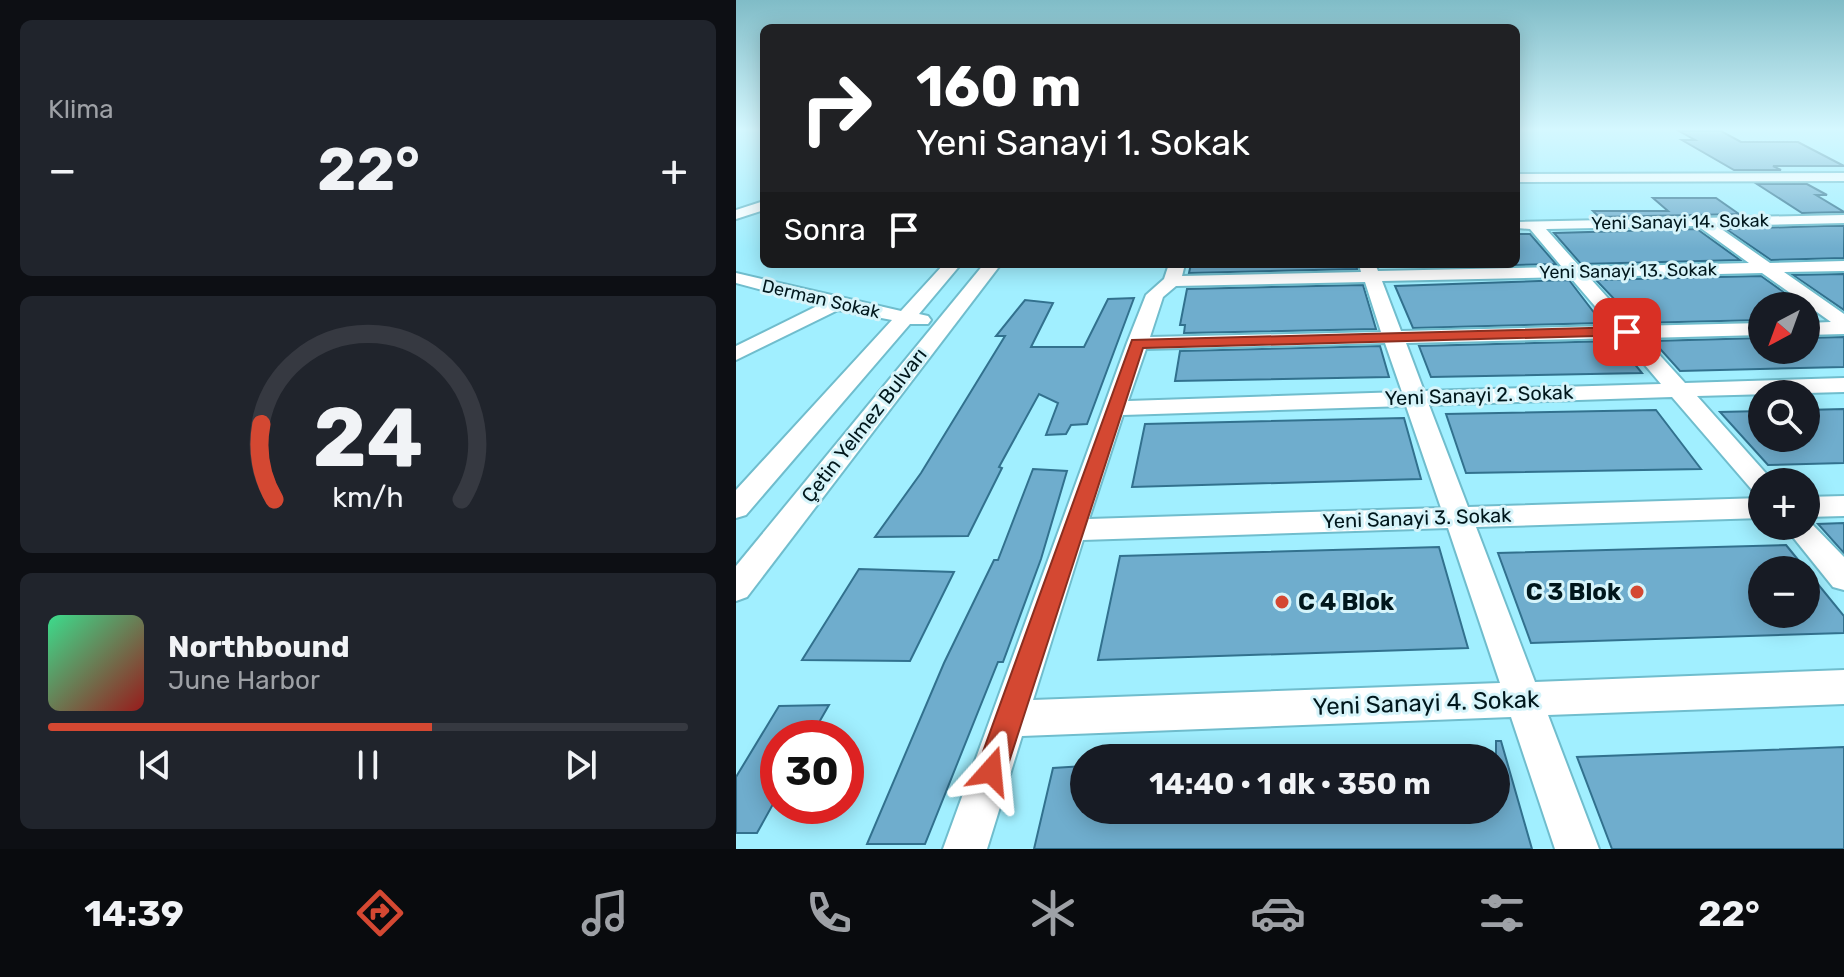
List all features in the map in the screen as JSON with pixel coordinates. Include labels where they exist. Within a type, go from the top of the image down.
[{"type":"street","points":[[1821,177],[1844,190]]},
{"type":"street","points":[[1520,178],[1844,177]]},
{"type":"street","points":[[736,215],[760,206]]},
{"type":"street","name":"Yeni Sanayi 14. Sokak","points":[[1524,225],[1844,219]]},
{"type":"street","points":[[1702,222],[1844,326]]},
{"type":"street","points":[[1524,225],[1575,272],[1748,469]]},
{"type":"street","name":"Yeni Sanayi 13. Sokak","points":[[1174,272],[1575,272],[1844,266]]},
{"type":"street","name":"Çetin Yelmez Bulvarı","points":[[736,508],[950,268]]},
{"type":"street","name":"Çetin Yelmez Bulvarı","points":[[736,588],[990,268]]},
{"type":"street","points":[[1369,270],[1577,849]]},
{"type":"street","points":[[965,849],[1137,343],[1155,295],[1174,272]]},
{"type":"street","name":"Derman Sokak","points":[[736,278],[906,319],[946,322]]},
{"type":"street","points":[[736,354],[836,304]]},
{"type":"street","points":[[1820,328],[1844,326]]},
{"type":"street","points":[[1137,343],[1748,329]]},
{"type":"street","name":"Yeni Sanayi 2. Sokak","points":[[1114,408],[1414,396],[1844,385]]},
{"type":"street","points":[[1820,507],[1844,506]]},
{"type":"street","name":"Yeni Sanayi 3. Sokak","points":[[1072,530],[1748,508]]},
{"type":"street","points":[[1810,540],[1844,578]]},
{"type":"street","name":"Yeni Sanayi 4. Sokak","points":[[1009,719],[1844,687]]},
{"type":"building","points":[[1757,184],[1807,184],[1827,195],[1816,195],[1844,212],[1802,213]]},
{"type":"building","points":[[1653,198],[1716,198],[1739,214],[1599,217],[1593,211],[1668,211]]},
{"type":"building","points":[[1844,226],[1844,258],[1771,260],[1726,229]]},
{"type":"building","points":[[1697,229],[1740,260],[1581,264],[1554,233]]},
{"type":"building","points":[[1520,234],[1530,234],[1556,264],[1520,265]]},
{"type":"building","points":[[1190,268],[1357,269],[1189,273]]},
{"type":"building","points":[[1844,274],[1844,310],[1820,292],[1793,275]]},
{"type":"building","points":[[1761,276],[1783,292],[1748,292],[1748,320],[1637,323],[1596,280]]},
{"type":"building","points":[[1569,280],[1602,323],[1413,328],[1395,286]]},
{"type":"building","points":[[1363,285],[1376,329],[1184,333],[1185,325],[1180,325],[1187,289]]},
{"type":"building","points":[[1134,298],[1087,424],[1071,425],[1066,434],[1046,435],[1058,403],[1039,394],[999,467],[1002,468],[968,536],[875,537],[921,473],[1005,336],[996,336],[1025,300],[1053,303],[1031,347],[1084,347],[1108,299]]},
{"type":"building","points":[[1844,337],[1844,367],[1680,371],[1653,341],[1748,338],[1748,364],[1820,364],[1820,338]]},
{"type":"building","points":[[1616,341],[1642,373],[1431,377],[1419,346]]},
{"type":"building","points":[[1380,346],[1389,377],[1175,381],[1180,351]]},
{"type":"building","points":[[1844,409],[1844,463],[1768,465],[1756,452],[1820,452],[1820,410]]},
{"type":"building","points":[[1656,410],[1701,469],[1466,473],[1446,414]]},
{"type":"building","points":[[1748,411],[1748,443],[1720,412]]},
{"type":"building","points":[[1404,418],[1421,479],[1132,487],[1145,424]]},
{"type":"building","points":[[1033,469],[1067,471],[1041,559],[1003,662],[998,662],[925,844],[867,844],[944,663],[994,560],[998,560]]},
{"type":"building","points":[[1844,523],[1844,553],[1820,526]]},
{"type":"building","name":"C 3 Blok","points":[[1786,545],[1795,556],[1748,556],[1748,628],[1820,628],[1820,587],[1844,616],[1844,633],[1531,643],[1498,553]]},
{"type":"building","name":"C 4 Blok","points":[[1439,547],[1468,648],[1098,660],[1120,556]]},
{"type":"building","points":[[859,569],[954,572],[910,661],[802,660]]},
{"type":"building","points":[[829,705],[820,720],[771,720],[779,706]]},
{"type":"building","points":[[760,737],[762,824],[757,833],[736,833],[736,777]]},
{"type":"building","points":[[1844,747],[1844,849],[1612,849],[1577,757]]},
{"type":"building","points":[[1070,767],[1070,824],[1510,824],[1510,772],[1532,849],[1034,849],[1053,768]]},
{"type":"place","name":"C 3 Blok","points":[[1637,592]]},
{"type":"place","name":"C 4 Blok","points":[[1282,602]]},
{"type":"route","points":[[991,771],[1137,343],[1627,332]]}]
